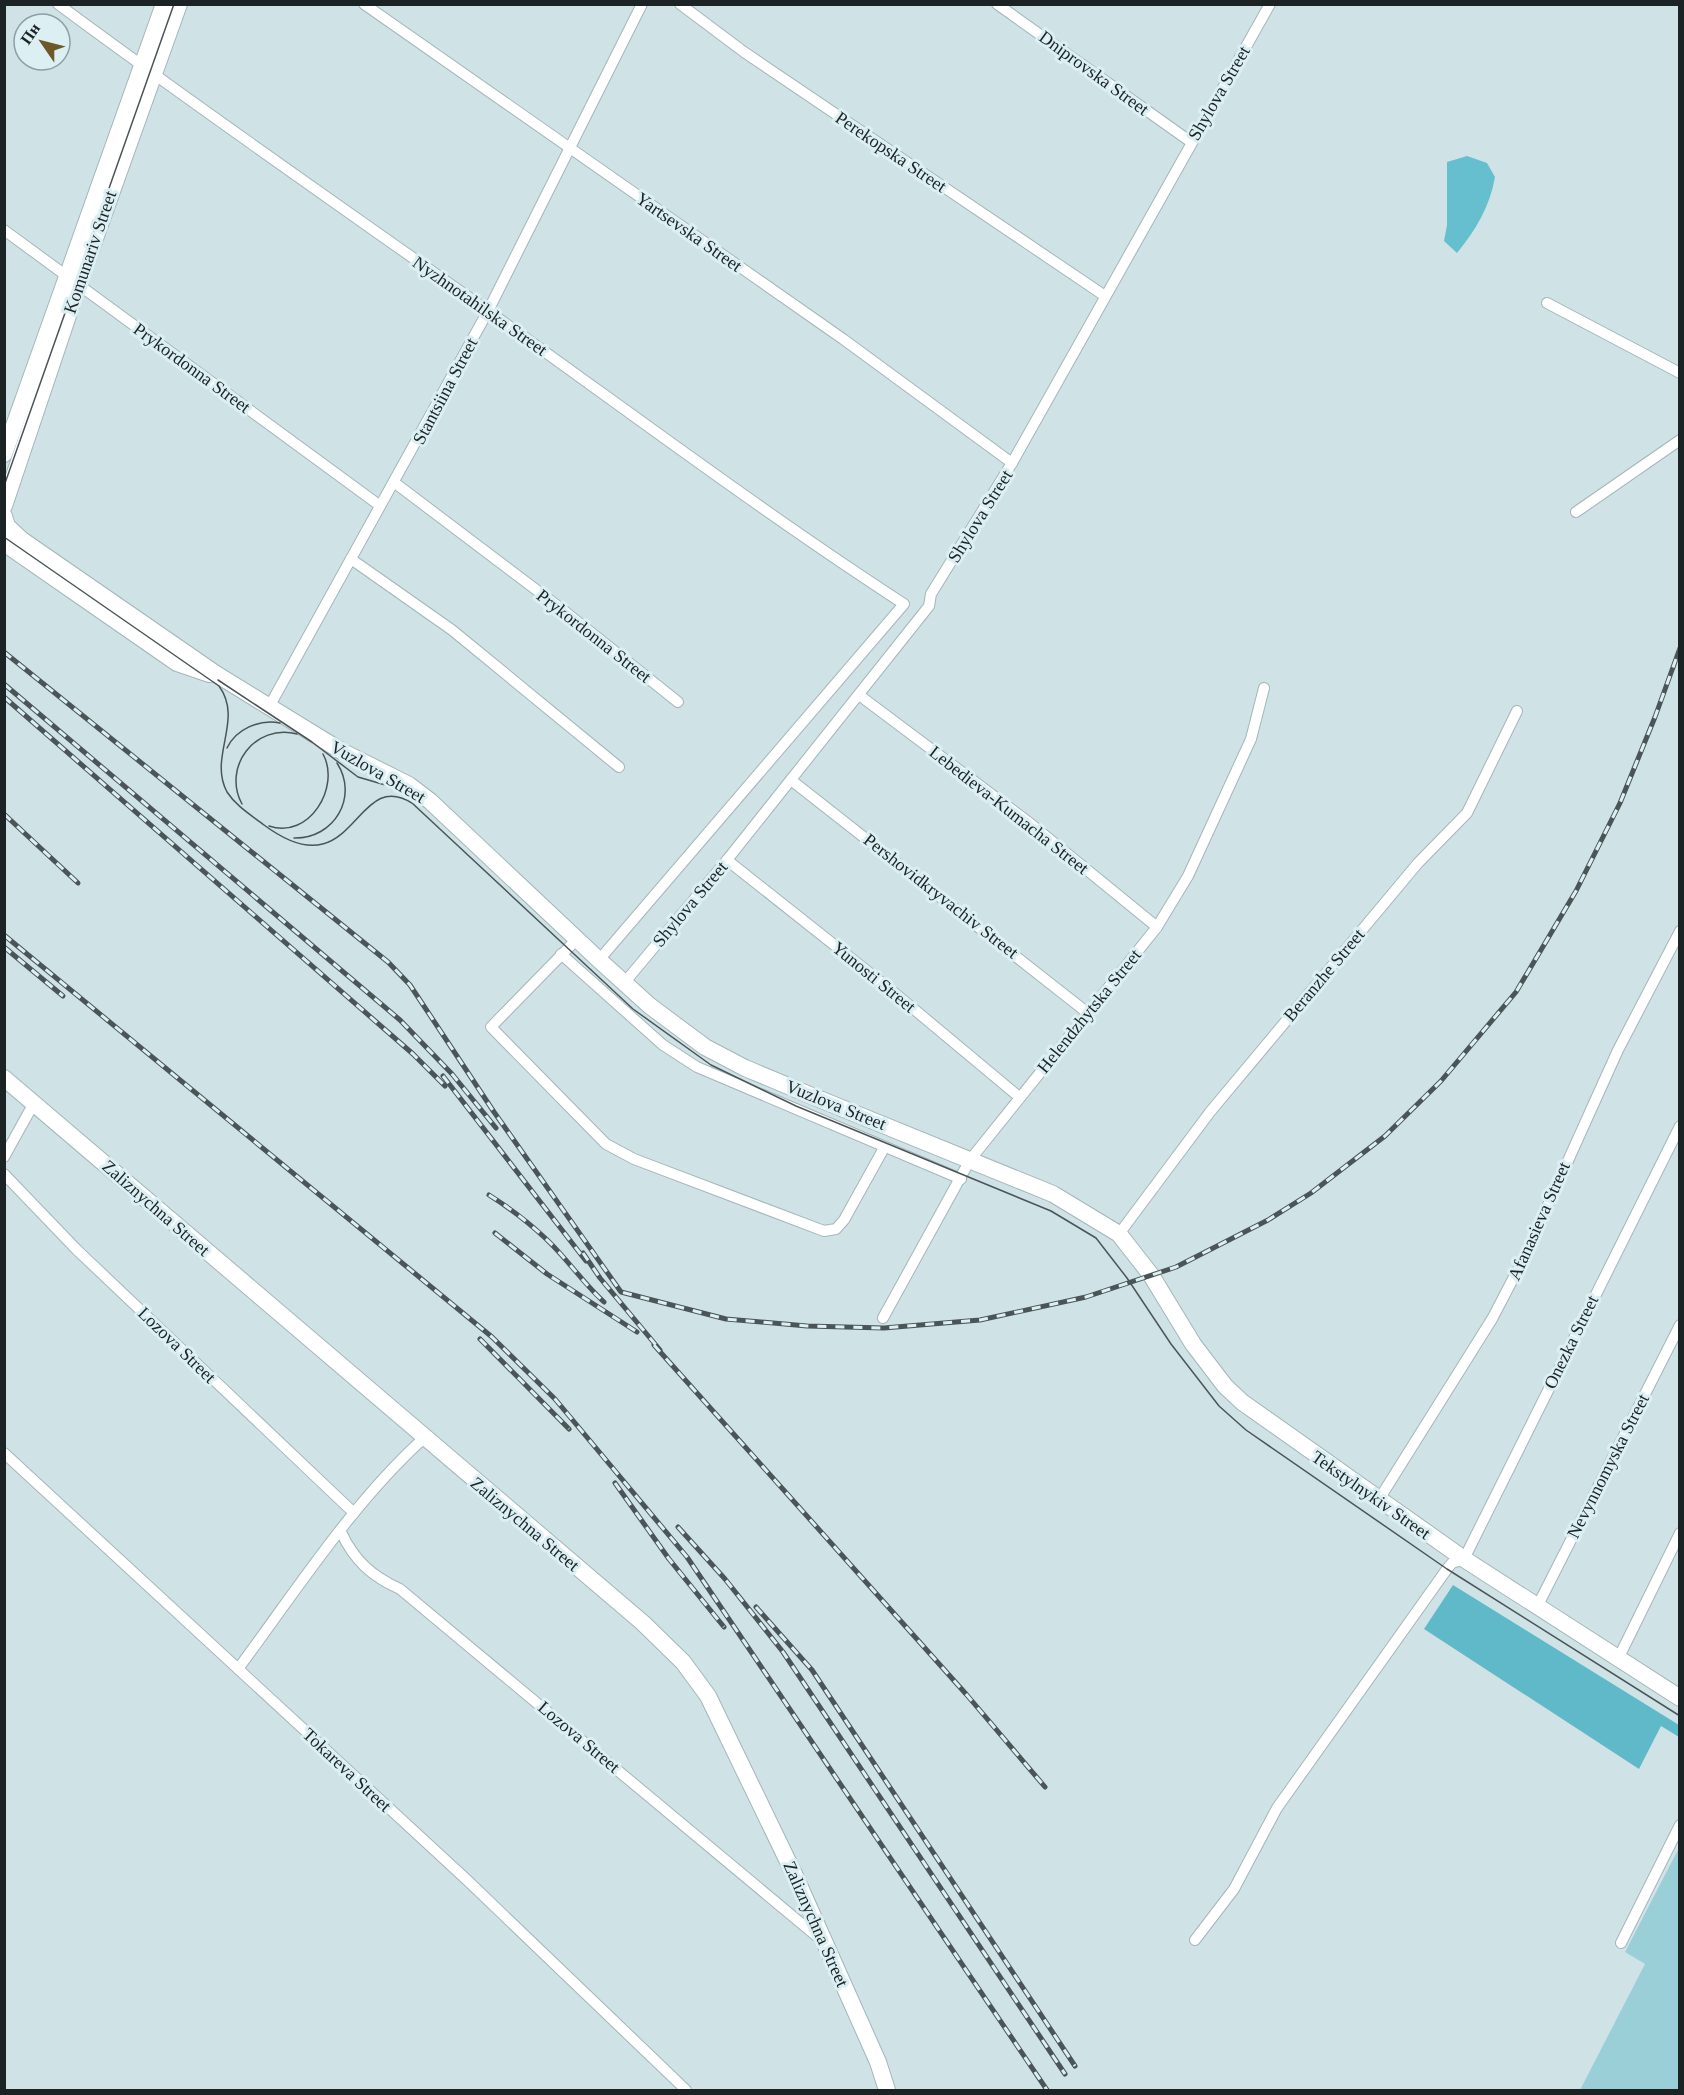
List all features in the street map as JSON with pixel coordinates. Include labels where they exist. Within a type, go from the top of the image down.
[{"type":"street","name":"Nyzhnotahilska Street","points":[[58,4],[148,71],[488,311],[814,546],[904,604]]},
{"type":"street","name":"Komunariv Street","points":[[148,71],[164,4]]},
{"type":"street","name":"Komunariv Street","points":[[4,454],[73,281],[148,71],[179,4]]},
{"type":"street","name":"Yartsevska Street","points":[[364,4],[843,339],[1012,463]]},
{"type":"street","name":"Stantsiina Street","points":[[269,707],[379,505],[395,483],[488,311],[642,4]]},
{"type":"street","name":"Perekopska Street","points":[[680,4],[744,52],[1105,296]]},
{"type":"street","name":"Dniprovska Street","points":[[997,4],[1191,142]]},
{"type":"street","name":"Shylova Street","points":[[625,982],[727,860],[929,606],[932,594],[1012,463],[1270,4]]},
{"type":"street","name":"Prykordonna Street","points":[[4,230],[379,505]]},
{"type":"street","name":"Komunariv Street","points":[[5,501],[73,281]]},
{"type":"street","points":[[1547,303],[1680,373]]},
{"type":"street","points":[[1576,512],[1680,440]]},
{"type":"street","name":"Prykordonna Street","points":[[395,483],[559,607],[678,702]]},
{"type":"street","points":[[4,506],[5,501]]},
{"type":"street","name":"Vuzlova Street","points":[[5,528],[216,674],[343,752],[416,790],[599,960],[693,1039],[730,1060],[1053,1194],[1119,1234]]},
{"type":"street","points":[[351,559],[452,630],[619,767]]},
{"type":"street","name":"Shylova Street","points":[[599,960],[904,604]]},
{"type":"street","name":"Helendzhytska Street","points":[[883,1318],[970,1160],[1018,1096],[1089,1014],[1157,927],[1188,876],[1251,739],[1264,688]]},
{"type":"street","name":"Lebedieva-Kumacha Street","points":[[859,695],[1027,821],[1157,927]]},
{"type":"street","name":"Beranzhe Street","points":[[1119,1234],[1210,1112],[1418,863],[1467,813],[1517,711]]},
{"type":"street","name":"Pershovidkryvachiv Street","points":[[791,780],[1089,1014]]},
{"type":"street","name":"Yunosti Street","points":[[727,860],[891,990],[1018,1096]]},
{"type":"street","name":"Afanasieva Street","points":[[1378,1501],[1509,1288],[1618,1050],[1680,931]]},
{"type":"street","points":[[577,939],[491,1027],[606,1144],[634,1159],[824,1231],[836,1229],[844,1220],[884,1148]]},
{"type":"street","points":[[561,954],[663,1044],[697,1067],[961,1179]]},
{"type":"street","name":"Zaliznychna Street","points":[[4,1078],[643,1623],[683,1662],[708,1696],[795,1876],[878,2062],[887,2091]]},
{"type":"street","points":[[4,1157],[34,1103]]},
{"type":"street","name":"Onezka Street","points":[[1464,1559],[1680,1126]]},
{"type":"street","name":"Lozova Street","points":[[4,1174],[76,1248],[354,1513]]},
{"type":"street","name":"Tekstylnykiv Street","points":[[1119,1234],[1151,1275],[1193,1344],[1226,1386],[1262,1418],[1464,1559],[1680,1698]]},
{"type":"street","name":"Nevynnomyska Street","points":[[1537,1606],[1680,1325]]},
{"type":"street","points":[[238,1669],[389,1469],[424,1438]]},
{"type":"street","name":"Tokareva Street","points":[[4,1453],[467,1880],[686,2091]]},
{"type":"street","name":"Lozova Street","points":[[341,1532],[354,1558],[371,1573],[400,1589],[823,1941]]},
{"type":"street","points":[[1618,1659],[1680,1533]]},
{"type":"street","points":[[1195,1940],[1234,1889],[1277,1808],[1447,1569],[1452,1563],[1464,1559]]},
{"type":"street","points":[[1621,1943],[1680,1825]]},
{"type":"shaded area","points":[[1467,156],[1487,163],[1495,177],[1490,198],[1481,217],[1457,253],[1444,241],[1447,225],[1447,162]]},
{"type":"shaded area","points":[[1453,1585],[1679,1725],[1679,1737],[1661,1726],[1639,1769],[1424,1629]]},
{"type":"shaded area","points":[[1679,1848],[1679,2090],[1580,2090],[1645,1964],[1625,1952]]},
{"type":"tram line","points":[[4,486],[174,4]]},
{"type":"tram line","points":[[4,537],[219,686],[226,699],[228,712],[221,765],[222,779],[227,792],[235,802],[264,825],[294,842],[318,845],[336,838],[377,800],[392,796],[412,803],[633,1009],[711,1065],[796,1106],[1051,1211],[1096,1238],[1127,1278],[1171,1344],[1219,1406],[1246,1430],[1447,1569],[1680,1716]]},
{"type":"tram line","points":[[218,680],[312,742],[358,777],[406,791]]},
{"type":"tram line","points":[[227,748],[236,736],[249,727],[256,724],[280,723]]},
{"type":"tram line","points":[[242,804],[237,790],[236,776],[246,751],[268,735],[282,732],[297,734]]},
{"type":"tram line","points":[[269,826],[284,828],[297,825],[318,808],[328,781],[323,754]]},
{"type":"tram line","points":[[294,838],[321,831],[339,814],[344,802],[345,789],[343,776],[337,763]]},
{"type":"railway","points":[[4,652],[388,962],[410,985],[494,1112],[621,1292],[726,1319],[807,1326],[884,1328],[980,1320],[1086,1297],[1176,1267],[1268,1220],[1311,1193],[1385,1136],[1441,1081],[1516,992],[1576,891],[1620,803],[1680,648]]},
{"type":"railway","points":[[4,684],[400,1020],[452,1074],[496,1128]]},
{"type":"railway","points":[[4,697],[413,1054],[445,1086]]},
{"type":"railway","points":[[4,814],[78,883]]},
{"type":"railway","points":[[4,935],[492,1337],[555,1399],[687,1557],[1047,2090]]},
{"type":"railway","points":[[4,947],[63,996]]},
{"type":"railway","points":[[443,1076],[586,1261]]},
{"type":"railway","points":[[489,1195],[517,1214],[544,1237],[604,1302]]},
{"type":"railway","points":[[495,1233],[547,1274],[637,1332]]},
{"type":"railway","points":[[583,1253],[600,1278],[660,1350]]},
{"type":"railway","points":[[480,1339],[569,1429]]},
{"type":"railway","points":[[654,1345],[966,1694],[1045,1787]]},
{"type":"railway","points":[[615,1483],[669,1559],[724,1627]]},
{"type":"railway","points":[[678,1527],[725,1579],[783,1652],[1065,2074]]},
{"type":"railway","points":[[756,1607],[812,1670],[1075,2066]]}]
